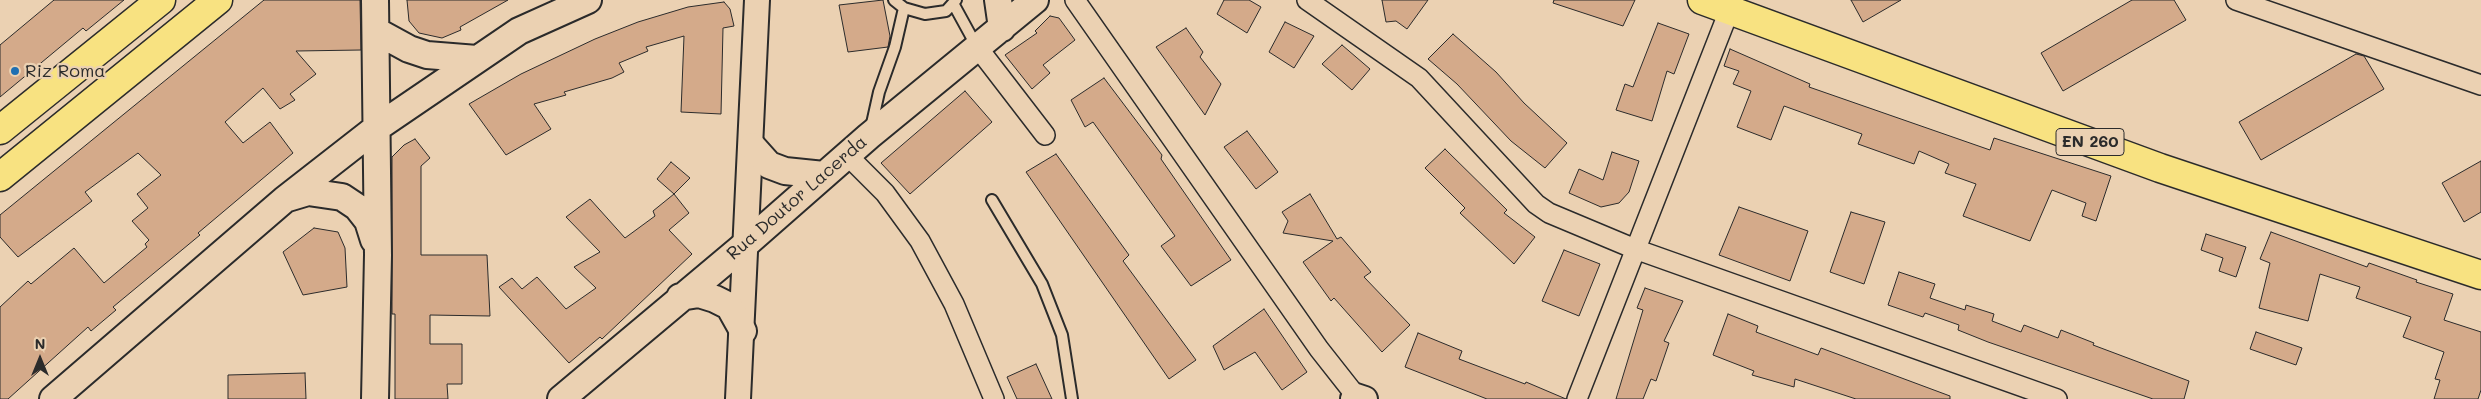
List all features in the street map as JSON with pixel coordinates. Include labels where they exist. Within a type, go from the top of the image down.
[{"type":"main road","points":[[43,141],[10,122],[160,0]]},
{"type":"main road","points":[[0,177],[218,0]]},
{"type":"main road","points":[[375,0],[375,129],[378,255],[375,399]]},
{"type":"main road","points":[[53,399],[284,200],[375,129],[520,31],[588,0]]},
{"type":"main road","points":[[998,0],[1002,28]]},
{"type":"main road","name":"Rua Doutor Lacerda","points":[[561,399],[848,156],[869,136],[1035,0]]},
{"type":"main road","name":"EN 260","points":[[1702,0],[2160,168],[2481,275]]},
{"type":"main road","points":[[376,31],[408,49],[427,55],[477,59]]},
{"type":"main road","points":[[752,146],[769,165],[794,173],[824,175]]},
{"type":"main road","points":[[284,200],[308,192],[342,197],[357,207],[368,222],[378,255]]},
{"type":"main road","points":[[680,297],[699,294],[715,298],[729,306],[743,331]]},
{"type":"street","points":[[738,399],[752,146],[757,0]]},
{"type":"street","points":[[1075,0],[1313,341],[1358,398]]},
{"type":"street","points":[[1307,0],[1419,78],[1536,204],[1549,213],[1635,249],[2057,399]]},
{"type":"street","points":[[2236,0],[2481,85]]},
{"type":"street","points":[[1576,399],[1729,11]]},
{"type":"street","points":[[978,48],[1045,135]]},
{"type":"street","points":[[848,156],[885,193],[920,241],[954,304],[994,399]]},
{"type":"lane","points":[[894,0],[904,8],[924,14],[946,11],[955,2],[978,48]]},
{"type":"lane","points":[[869,136],[878,92],[895,47],[904,8]]},
{"type":"lane","points":[[992,200],[1042,284],[1062,335],[1072,399]]},
{"type":"building","name":"Riz Roma","points":[[54,0],[124,0],[86,31],[83,28],[0,97],[0,45]]},
{"type":"building","points":[[264,0],[360,0],[361,50],[296,51],[316,74],[290,94],[295,100],[280,109],[263,88],[225,122],[243,143],[270,122],[293,153],[198,233],[200,235],[113,307],[116,310],[91,331],[88,327],[8,399],[0,399],[0,307],[28,281],[31,284],[74,248],[104,283],[147,247],[145,244],[149,240],[132,221],[148,208],[137,194],[161,175],[138,153],[85,192],[92,201],[18,257],[0,237],[0,215]]},
{"type":"building","points":[[407,0],[508,0],[460,27],[461,30],[442,38],[419,33],[409,21]]},
{"type":"building","points":[[883,0],[890,36],[888,47],[848,52],[839,5]]},
{"type":"building","points":[[1224,0],[1249,0],[1261,7],[1247,33],[1217,14]]},
{"type":"building","points":[[1382,0],[1428,0],[1407,29],[1396,21],[1386,22]]},
{"type":"building","points":[[1554,0],[1635,0],[1623,26],[1553,3]]},
{"type":"building","points":[[1851,0],[1901,0],[1863,22]]},
{"type":"building","points":[[2132,0],[2174,0],[2186,20],[2063,91],[2041,53]]},
{"type":"building","points":[[724,2],[730,9],[734,26],[723,28],[721,114],[681,112],[684,36],[646,47],[648,51],[619,63],[624,72],[612,78],[564,92],[566,95],[534,104],[551,129],[506,155],[469,104],[521,74],[595,39],[638,22],[688,7]]},
{"type":"building","points":[[1050,16],[1059,18],[1075,40],[1043,65],[1050,73],[1032,89],[1005,55],[1037,33],[1035,31]]},
{"type":"building","points":[[1285,22],[1314,36],[1294,68],[1269,52]]},
{"type":"building","points":[[1658,23],[1689,34],[1674,74],[1667,71],[1652,121],[1616,110],[1625,84],[1633,87]]},
{"type":"building","points":[[1186,28],[1203,52],[1200,57],[1221,84],[1205,115],[1156,47]]},
{"type":"building","points":[[1453,34],[1496,72],[1524,103],[1567,143],[1545,168],[1511,141],[1457,84],[1428,59]]},
{"type":"building","points":[[1342,45],[1370,69],[1352,90],[1322,64]]},
{"type":"building","points":[[1730,49],[1810,84],[1809,87],[1990,150],[1994,138],[2111,176],[2096,221],[2082,216],[2086,203],[2052,190],[2030,241],[1963,216],[1976,184],[1945,173],[1949,164],[1919,151],[1914,164],[1858,144],[1862,134],[1784,106],[1771,140],[1737,127],[1751,91],[1733,84],[1739,71],[1724,66]]},
{"type":"building","points":[[2356,54],[2364,56],[2384,89],[2261,160],[2239,122]]},
{"type":"building","points":[[1104,78],[1162,155],[1161,159],[1231,260],[1191,286],[1161,246],[1175,236],[1093,122],[1085,127],[1071,100]]},
{"type":"building","points":[[965,91],[992,122],[910,194],[881,163]]},
{"type":"building","points":[[1247,131],[1278,172],[1256,189],[1224,147]]},
{"type":"building","points":[[415,139],[430,158],[421,166],[421,255],[487,255],[490,316],[430,315],[430,344],[462,344],[462,384],[447,384],[448,399],[395,399],[395,314],[392,314],[392,157],[404,145]]},
{"type":"building","points":[[1445,149],[1507,210],[1504,213],[1535,237],[1514,264],[1460,213],[1465,208],[1425,168]]},
{"type":"building","points":[[1612,152],[1639,161],[1629,192],[1619,203],[1601,207],[1569,193],[1579,169],[1603,180]]},
{"type":"building","points":[[1056,154],[1129,255],[1123,261],[1196,360],[1169,379],[1026,172]]},
{"type":"building","points":[[2481,161],[2481,212],[2464,222],[2442,183]]},
{"type":"building","points":[[671,162],[690,178],[674,194],[657,179]]},
{"type":"building","points":[[674,194],[689,213],[669,230],[692,254],[602,339],[600,337],[569,363],[499,287],[512,278],[522,289],[537,277],[566,309],[596,288],[574,267],[600,252],[566,217],[590,199],[625,238],[655,216],[653,211]]},
{"type":"building","points":[[1310,194],[1337,239],[1341,237],[1371,272],[1364,277],[1410,325],[1382,352],[1334,298],[1331,301],[1303,262],[1333,241],[1283,233],[1288,221],[1282,212]]},
{"type":"building","points":[[1739,207],[1808,231],[1790,281],[1719,255]]},
{"type":"building","points":[[1851,212],[1885,222],[1864,284],[1830,272]]},
{"type":"building","points":[[314,228],[338,232],[345,248],[347,287],[303,295],[283,252]]},
{"type":"building","points":[[2271,232],[2367,267],[2369,263],[2417,280],[2416,282],[2453,294],[2444,320],[2481,332],[2481,390],[2478,399],[2434,399],[2440,380],[2435,379],[2444,352],[2403,337],[2411,317],[2356,298],[2360,287],[2320,274],[2308,321],[2259,308],[2270,263],[2260,259]]},
{"type":"building","points":[[2206,234],[2246,247],[2236,277],[2219,271],[2223,258],[2201,250]]},
{"type":"building","points":[[1564,250],[1600,264],[1579,316],[1542,301]]},
{"type":"building","points":[[1899,272],[1935,284],[1930,298],[1965,310],[1966,305],[1994,314],[1992,321],[2021,332],[2024,325],[2058,338],[2061,330],[2094,343],[2093,345],[2189,381],[2184,399],[2153,399],[1988,342],[1958,330],[1959,325],[1925,313],[1923,317],[1888,305]]},
{"type":"building","points":[[1645,288],[1683,301],[1664,341],[1669,343],[1656,381],[1651,379],[1643,399],[1616,399],[1643,310],[1637,308]]},
{"type":"building","points":[[1264,309],[1307,372],[1282,390],[1255,352],[1224,370],[1213,346]]},
{"type":"building","points":[[1728,314],[1758,326],[1756,332],[1818,355],[1821,348],[1950,396],[1950,399],[1856,399],[1795,379],[1794,387],[1752,375],[1754,371],[1713,355]]},
{"type":"building","points":[[2256,332],[2302,348],[2296,365],[2250,349]]},
{"type":"building","points":[[1418,333],[1462,351],[1459,359],[1525,384],[1526,382],[1566,399],[1487,399],[1405,367]]},
{"type":"building","points":[[1036,364],[1052,399],[1017,399],[1007,377]]},
{"type":"building","points":[[305,373],[306,399],[228,399],[228,375]]},
{"type":"place","name":"Riz Roma","points":[[15,71]]}]
